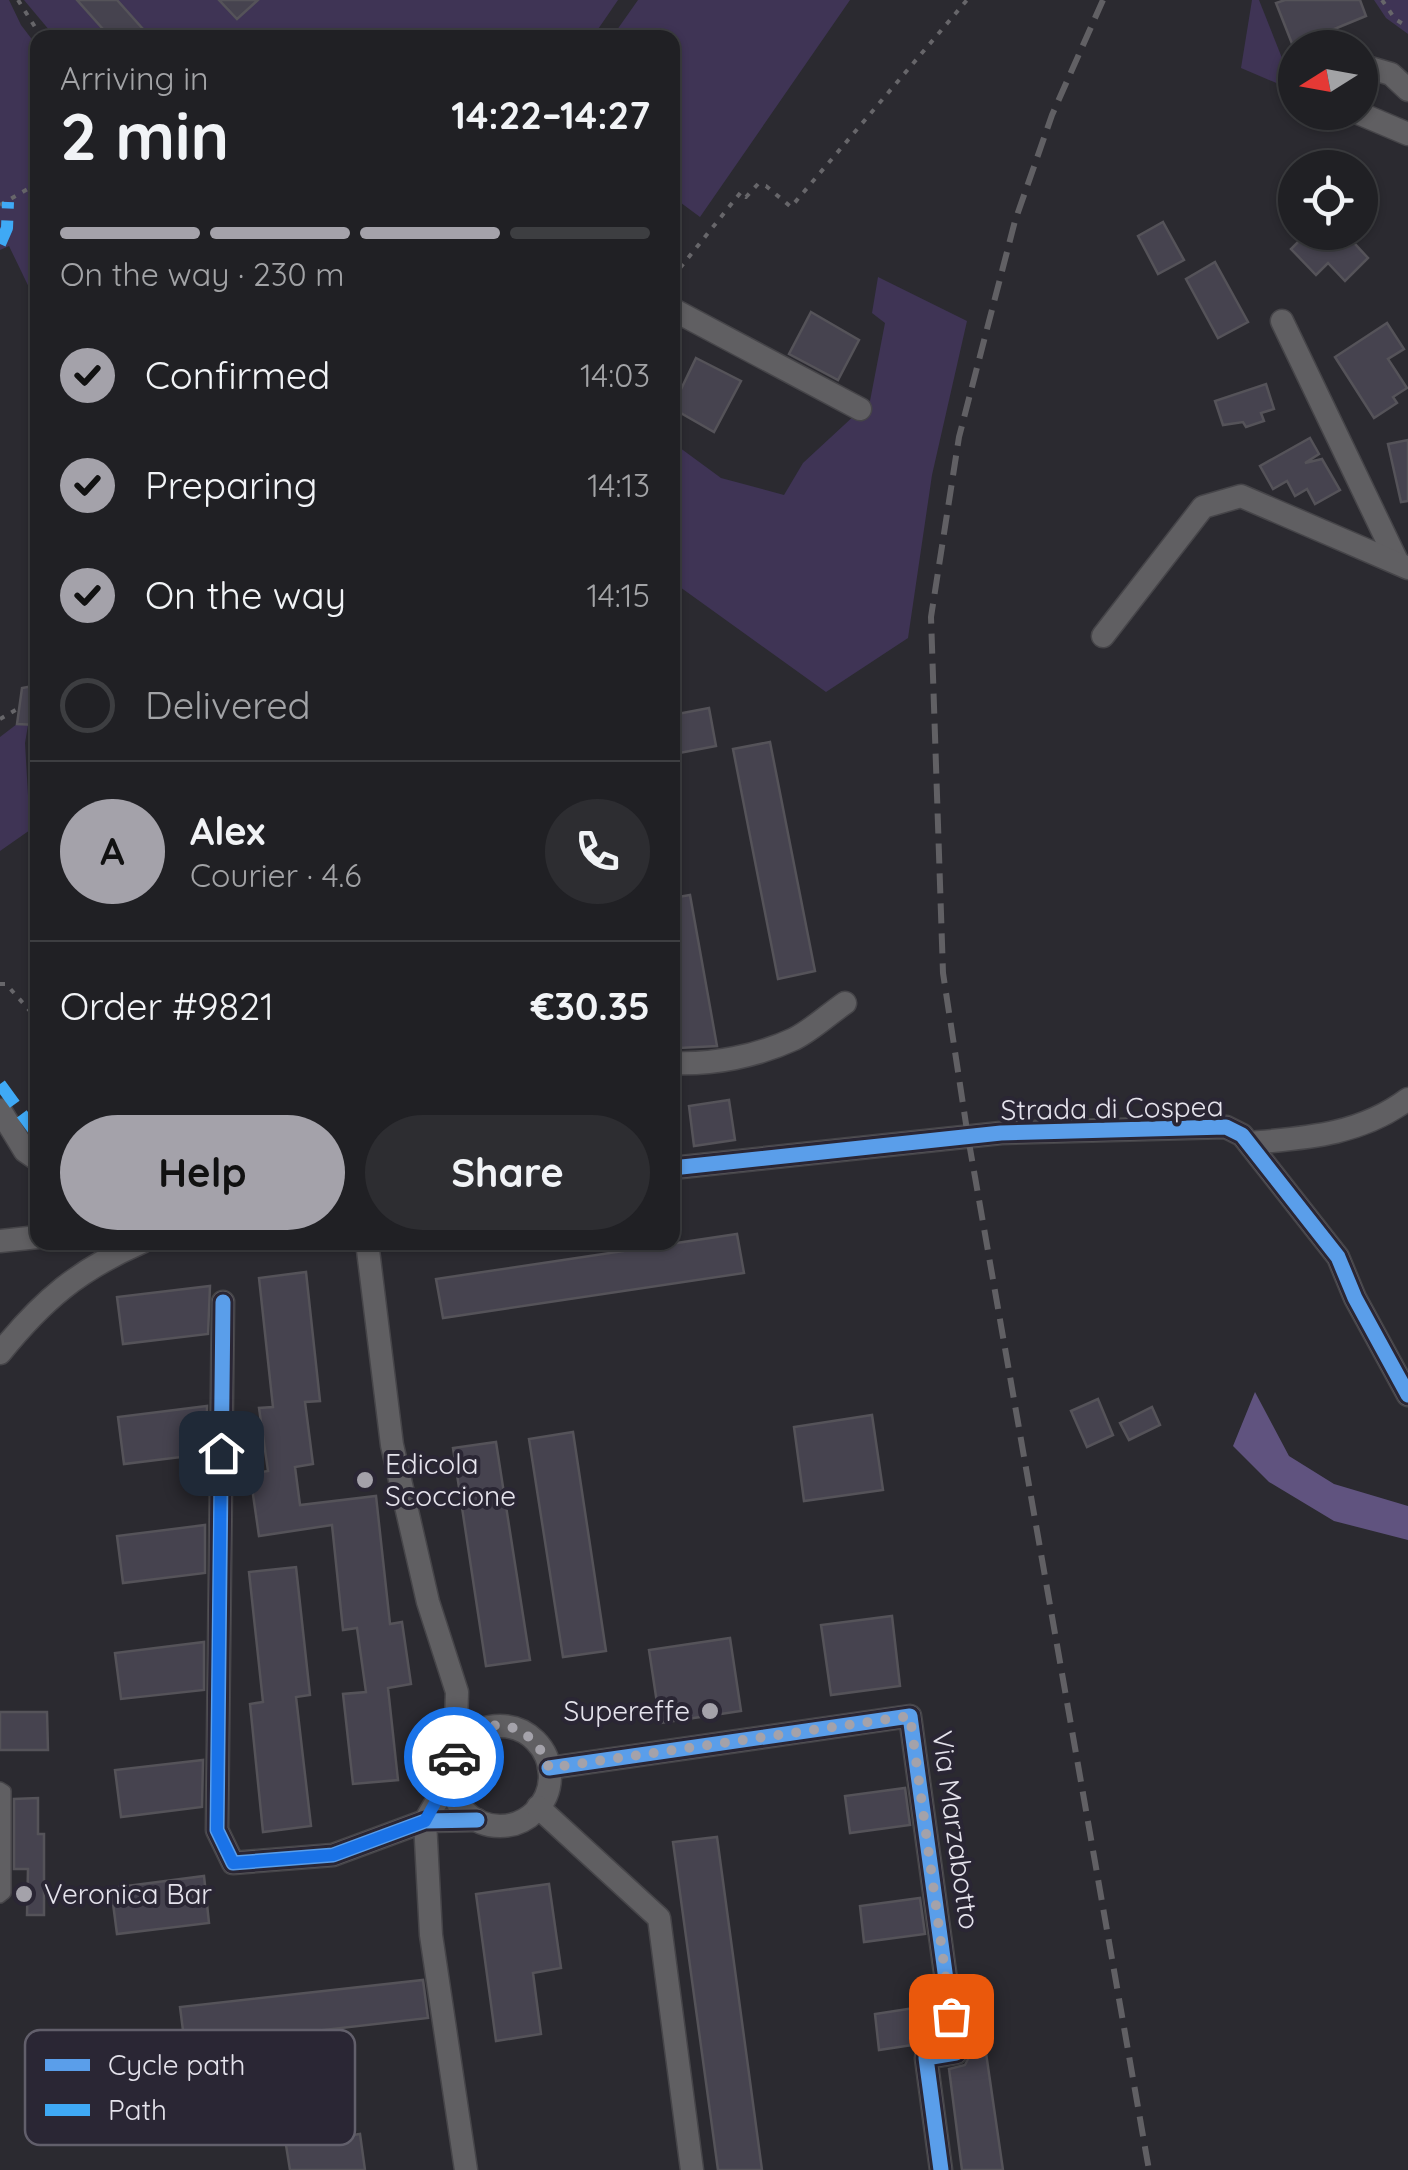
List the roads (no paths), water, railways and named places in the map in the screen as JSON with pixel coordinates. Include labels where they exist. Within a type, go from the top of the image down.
[{"type":"street","points":[[1378,70],[1391,74],[1408,90]]},
{"type":"street","points":[[1378,121],[1408,134]]},
{"type":"street","points":[[680,312],[860,409]]},
{"type":"street","points":[[1282,321],[1403,566]]},
{"type":"street","points":[[1103,636],[1203,507],[1241,496],[1403,566]]},
{"type":"street","points":[[680,1063],[699,1064],[755,1053],[797,1038],[845,1003]]},
{"type":"street","points":[[1249,1142],[1332,1135],[1386,1116],[1408,1100]]},
{"type":"street","points":[[0,1110],[30,1154]]},
{"type":"street","name":"Strada di Cospea","points":[[680,1167],[1001,1133],[1226,1127],[1249,1142],[1338,1257],[1408,1395]]},
{"type":"street","points":[[0,1241],[30,1238]]},
{"type":"street","points":[[0,1353],[54,1293],[124,1250]]},
{"type":"street","points":[[368,1250],[392,1444],[428,1602],[457,1692],[453,1765],[456,1798],[478,1820]]},
{"type":"street","points":[[223,1302],[217,1830],[233,1863],[333,1855],[425,1821],[510,1824],[526,1818],[538,1807],[546,1795],[549,1768],[544,1753],[521,1730],[489,1726],[475,1732],[453,1765],[425,1821],[431,1934],[466,2170]]},
{"type":"street","points":[[457,1692],[489,1726]]},
{"type":"street","name":"Via Marzabotto","points":[[549,1768],[910,1716],[956,2053],[926,2058],[941,2170]]},
{"type":"street","points":[[538,1807],[659,1918],[692,2170]]},
{"type":"lane","points":[[0,1788],[4,1791],[5,1893],[0,1897]]},
{"type":"railway","points":[[1103,0],[1052,115],[1015,221],[959,437],[931,617],[943,973],[968,1137],[1149,2170]]},
{"type":"place","name":"Edicola Scoccione","points":[[365,1480]]},
{"type":"place","name":"Supereffe","points":[[710,1711]]},
{"type":"place","name":"Veronica Bar","points":[[24,1894]]}]
